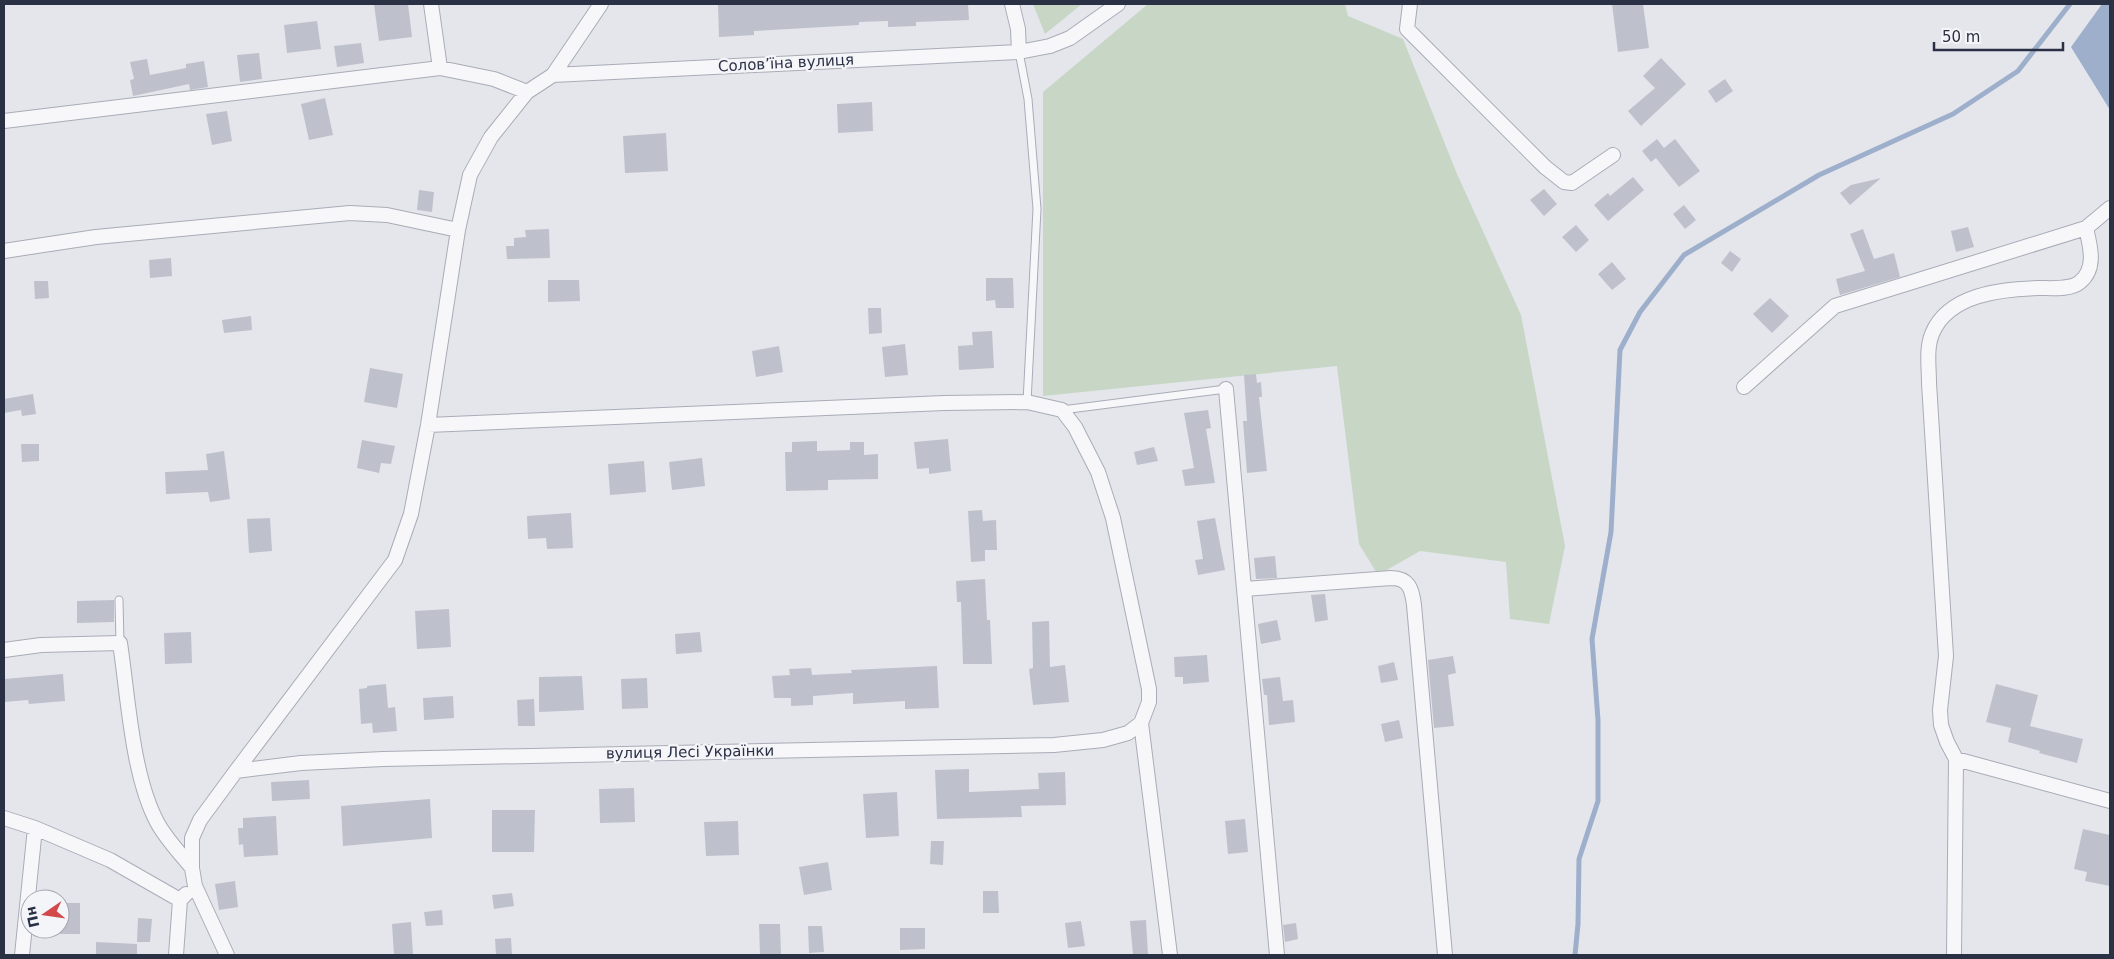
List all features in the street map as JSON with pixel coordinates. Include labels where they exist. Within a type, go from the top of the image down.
[{"type":"street","points":[[431,4],[440,68]]},
{"type":"street","points":[[227,955],[195,886],[192,868],[192,838],[200,820],[395,560],[411,514],[428,425],[458,230],[470,175],[491,137],[527,92],[554,75],[601,4]]},
{"type":"street","points":[[1012,4],[1018,28],[1019,52]]},
{"type":"street","name":"Соловʼїна вулиця","points":[[554,75],[1019,52],[1050,46],[1070,38],[1118,4]]},
{"type":"street","points":[[1410,4],[1407,29],[1545,167],[1564,182],[1572,183],[1613,155]]},
{"type":"street","points":[[4,121],[440,68],[494,79],[527,92]]},
{"type":"street","points":[[1744,386],[1835,306],[2086,228],[2110,208]]},
{"type":"street","points":[[4,251],[96,237],[350,213],[387,215],[458,230]]},
{"type":"street","points":[[1954,955],[1956,759],[1947,742],[1941,724],[1940,710],[1946,656],[1929,383],[1931,335],[1938,322],[1946,313],[1981,295],[2003,290],[2072,286],[2080,283],[2090,268],[2092,255],[2086,228]]},
{"type":"street","points":[[1226,389],[1277,955]]},
{"type":"street","points":[[428,425],[934,403],[1027,402],[1062,410],[1075,427],[1098,472],[1113,518],[1149,689],[1149,702],[1141,723],[1170,955]]},
{"type":"street","points":[[1244,589],[1391,578],[1399,578],[1410,586],[1414,604],[1445,955]]},
{"type":"street","points":[[4,650],[41,645],[120,643],[137,759],[144,790],[162,832],[192,868]]},
{"type":"street","name":"вулиця Лесі Українки","points":[[236,771],[301,763],[383,759],[1054,744],[1103,740],[1128,733],[1141,723]]},
{"type":"street","points":[[1956,759],[2110,801]]},
{"type":"street","points":[[4,818],[35,828],[110,860],[180,900]]},
{"type":"street","points":[[22,955],[35,828]]},
{"type":"street","points":[[176,955],[180,900],[195,886]]},
{"type":"lane","points":[[1019,52],[1028,99],[1037,209],[1027,402]]},
{"type":"lane","points":[[1062,410],[1226,389]]},
{"type":"lane","points":[[119,600],[120,643]]},
{"type":"green space","points":[[1033,4],[1082,4],[1045,34]]},
{"type":"green space","points":[[1148,4],[1345,4],[1348,16],[1403,39],[1457,174],[1521,315],[1565,546],[1549,624],[1510,619],[1506,562],[1420,551],[1378,575],[1359,544],[1337,366],[1043,396],[1043,92]]},
{"type":"water","points":[[2102,4],[2110,4],[2110,110],[2071,47]]},
{"type":"building","points":[[374,4],[408,4],[412,37],[379,41]]},
{"type":"building","points":[[718,4],[968,4],[969,20],[916,22],[916,26],[888,27],[888,21],[859,22],[859,25],[754,31],[754,35],[719,37]]},
{"type":"building","points":[[1612,4],[1643,4],[1649,48],[1618,52]]},
{"type":"building","points":[[317,21],[321,49],[287,53],[284,25]]},
{"type":"building","points":[[361,43],[364,63],[337,67],[334,46]]},
{"type":"building","points":[[259,53],[262,79],[240,82],[237,55]]},
{"type":"building","points":[[1661,58],[1686,84],[1641,126],[1628,111],[1655,88],[1643,76]]},
{"type":"building","points":[[147,59],[150,75],[186,68],[186,64],[204,61],[208,87],[190,90],[189,84],[133,96],[130,80],[134,79],[130,62]]},
{"type":"building","points":[[1725,79],[1733,91],[1716,103],[1708,91]]},
{"type":"building","points":[[325,98],[333,135],[309,140],[301,104]]},
{"type":"building","points":[[872,102],[873,131],[838,133],[837,104]]},
{"type":"building","points":[[227,111],[232,141],[212,145],[206,114]]},
{"type":"building","points":[[666,133],[668,171],[625,173],[623,136]]},
{"type":"building","points":[[1657,139],[1664,148],[1675,139],[1700,171],[1679,187],[1656,158],[1651,162],[1642,151]]},
{"type":"building","points":[[1633,177],[1644,190],[1608,221],[1594,205],[1608,193],[1610,196]]},
{"type":"building","points":[[1881,178],[1850,205],[1840,193],[1851,185]]},
{"type":"building","points":[[1544,189],[1557,204],[1544,216],[1530,200]]},
{"type":"building","points":[[419,190],[434,192],[432,212],[417,210]]},
{"type":"building","points":[[1684,205],[1696,220],[1685,229],[1673,214]]},
{"type":"building","points":[[1576,225],[1589,240],[1576,252],[1562,237]]},
{"type":"building","points":[[1968,227],[1974,247],[1956,252],[1951,231]]},
{"type":"building","points":[[549,229],[550,258],[507,259],[506,246],[514,246],[514,238],[526,237],[525,230]]},
{"type":"building","points":[[1863,229],[1874,259],[1894,253],[1900,277],[1840,295],[1836,279],[1865,271],[1850,234]]},
{"type":"building","points":[[1730,251],[1741,259],[1732,272],[1721,263]]},
{"type":"building","points":[[171,258],[172,276],[150,278],[149,260]]},
{"type":"building","points":[[1612,262],[1626,279],[1612,290],[1598,274]]},
{"type":"building","points":[[986,278],[1013,278],[1014,308],[996,308],[995,300],[986,301]]},
{"type":"building","points":[[548,280],[579,280],[580,301],[548,302]]},
{"type":"building","points":[[34,281],[48,281],[49,298],[35,299]]},
{"type":"building","points":[[1770,298],[1789,316],[1772,333],[1753,314]]},
{"type":"building","points":[[868,308],[881,308],[882,333],[869,334]]},
{"type":"building","points":[[251,316],[252,330],[224,333],[222,320]]},
{"type":"building","points":[[992,331],[994,368],[959,370],[958,346],[973,345],[972,332]]},
{"type":"building","points":[[905,344],[908,375],[885,377],[882,347]]},
{"type":"building","points":[[779,346],[783,372],[756,377],[752,351]]},
{"type":"building","points":[[370,368],[403,374],[397,408],[364,402]]},
{"type":"building","points":[[1256,374],[1257,383],[1261,382],[1262,397],[1259,397],[1267,471],[1247,473],[1243,421],[1247,421],[1244,375]]},
{"type":"building","points":[[33,394],[36,414],[22,416],[21,410],[4,413],[4,399]]},
{"type":"building","points":[[1208,410],[1211,428],[1206,429],[1215,483],[1185,486],[1182,470],[1194,468],[1184,413]]},
{"type":"building","points":[[948,439],[951,471],[929,474],[929,468],[917,469],[914,442]]},
{"type":"building","points":[[362,440],[395,446],[391,464],[381,463],[379,473],[357,468]]},
{"type":"building","points":[[817,441],[817,451],[850,450],[850,442],[864,442],[864,455],[878,454],[878,479],[828,480],[828,490],[786,491],[785,452],[792,452],[792,442]]},
{"type":"building","points":[[21,444],[39,444],[39,461],[22,462]]},
{"type":"building","points":[[1154,447],[1158,461],[1137,465],[1134,452]]},
{"type":"building","points":[[224,451],[230,499],[210,502],[208,492],[166,494],[165,472],[208,470],[206,454]]},
{"type":"building","points":[[702,458],[705,486],[672,490],[669,462]]},
{"type":"building","points":[[644,461],[646,492],[610,495],[608,464]]},
{"type":"building","points":[[982,510],[983,521],[996,520],[997,550],[985,550],[985,561],[971,562],[968,511]]},
{"type":"building","points":[[571,513],[573,548],[547,549],[546,538],[528,539],[527,516]]},
{"type":"building","points":[[270,518],[272,551],[249,553],[247,519]]},
{"type":"building","points":[[1215,518],[1225,570],[1198,575],[1195,560],[1203,559],[1197,521]]},
{"type":"building","points":[[1275,556],[1277,578],[1256,579],[1254,558]]},
{"type":"building","points":[[985,579],[987,620],[990,620],[992,664],[963,664],[961,602],[957,602],[956,581]]},
{"type":"building","points":[[1325,594],[1328,620],[1315,622],[1311,595]]},
{"type":"building","points":[[114,600],[114,622],[77,623],[77,601]]},
{"type":"building","points":[[449,609],[451,647],[417,649],[415,611]]},
{"type":"building","points":[[1277,620],[1281,640],[1261,644],[1258,624]]},
{"type":"building","points":[[1049,621],[1050,667],[1065,665],[1069,702],[1033,705],[1029,669],[1033,668],[1032,622]]},
{"type":"building","points":[[191,632],[192,663],[165,664],[164,633]]},
{"type":"building","points":[[700,632],[702,652],[676,654],[675,634]]},
{"type":"building","points":[[1207,655],[1209,682],[1183,684],[1183,677],[1175,677],[1174,657]]},
{"type":"building","points":[[1453,656],[1456,673],[1448,675],[1454,726],[1434,728],[1428,660]]},
{"type":"building","points":[[1394,662],[1398,680],[1381,683],[1378,666]]},
{"type":"building","points":[[937,666],[939,708],[905,709],[905,701],[853,704],[853,693],[813,696],[813,705],[791,706],[791,698],[774,698],[772,676],[790,675],[789,669],[811,668],[812,675],[852,673],[851,670]]},
{"type":"building","points":[[63,674],[65,701],[29,704],[28,700],[4,702],[4,679]]},
{"type":"building","points":[[582,676],[584,710],[539,712],[539,677]]},
{"type":"building","points":[[1280,677],[1283,701],[1293,700],[1295,722],[1269,725],[1267,695],[1264,695],[1262,679]]},
{"type":"building","points":[[647,678],[648,708],[622,709],[621,679]]},
{"type":"building","points":[[386,684],[388,708],[395,707],[397,731],[373,733],[372,723],[361,724],[359,689]]},
{"type":"building","points":[[1996,684],[2038,695],[2030,726],[2083,739],[2077,763],[2008,742],[2011,728],[1986,722]]},
{"type":"building","points":[[453,696],[454,718],[424,720],[423,698]]},
{"type":"building","points":[[534,699],[535,726],[518,726],[517,700]]},
{"type":"building","points":[[1399,720],[1403,738],[1385,742],[1381,724]]},
{"type":"building","points":[[969,769],[969,792],[1039,789],[1038,773],[1065,772],[1066,805],[1021,806],[1022,817],[937,819],[935,770]]},
{"type":"building","points":[[309,780],[310,799],[272,801],[271,782]]},
{"type":"building","points":[[634,788],[635,822],[600,823],[599,789]]},
{"type":"building","points":[[897,792],[899,836],[866,838],[863,794]]},
{"type":"building","points":[[430,799],[432,838],[343,846],[341,806]]},
{"type":"building","points":[[492,810],[535,810],[534,852],[492,852]]},
{"type":"building","points":[[276,816],[278,855],[244,857],[243,844],[239,845],[238,828],[243,828],[243,818]]},
{"type":"building","points":[[1245,819],[1248,852],[1228,854],[1225,821]]},
{"type":"building","points":[[738,821],[739,855],[706,856],[704,822]]},
{"type":"building","points":[[2083,829],[2110,835],[2110,886],[2085,881],[2087,872],[2074,869]]},
{"type":"building","points":[[931,841],[944,841],[943,865],[930,864]]},
{"type":"building","points":[[828,862],[832,890],[804,895],[799,867]]},
{"type":"building","points":[[235,881],[238,907],[219,910],[215,884]]},
{"type":"building","points":[[983,891],[998,891],[999,913],[983,913]]},
{"type":"building","points":[[512,893],[514,906],[494,909],[492,895]]},
{"type":"building","points":[[70,903],[80,903],[80,934],[70,934]]},
{"type":"building","points":[[442,910],[443,925],[426,926],[424,912]]},
{"type":"building","points":[[138,918],[152,919],[150,942],[137,942]]},
{"type":"building","points":[[1146,920],[1148,955],[1133,955],[1130,921]]},
{"type":"building","points":[[1081,921],[1085,946],[1068,948],[1065,923]]},
{"type":"building","points":[[411,922],[413,955],[394,955],[392,924]]},
{"type":"building","points":[[1296,923],[1298,939],[1285,942],[1283,925]]},
{"type":"building","points":[[759,924],[780,924],[781,955],[760,955]]},
{"type":"building","points":[[808,926],[822,926],[824,952],[809,953]]},
{"type":"building","points":[[900,928],[925,928],[925,949],[900,950]]},
{"type":"building","points":[[511,938],[512,955],[496,955],[495,939]]},
{"type":"building","points":[[96,942],[137,944],[137,955],[96,955]]},
{"type":"waterway","points":[[1575,955],[1578,924],[1579,859],[1598,801],[1598,720],[1592,639],[1611,532],[1620,350],[1640,312],[1684,255],[1819,175],[1953,114],[2018,71],[2070,4]]}]
